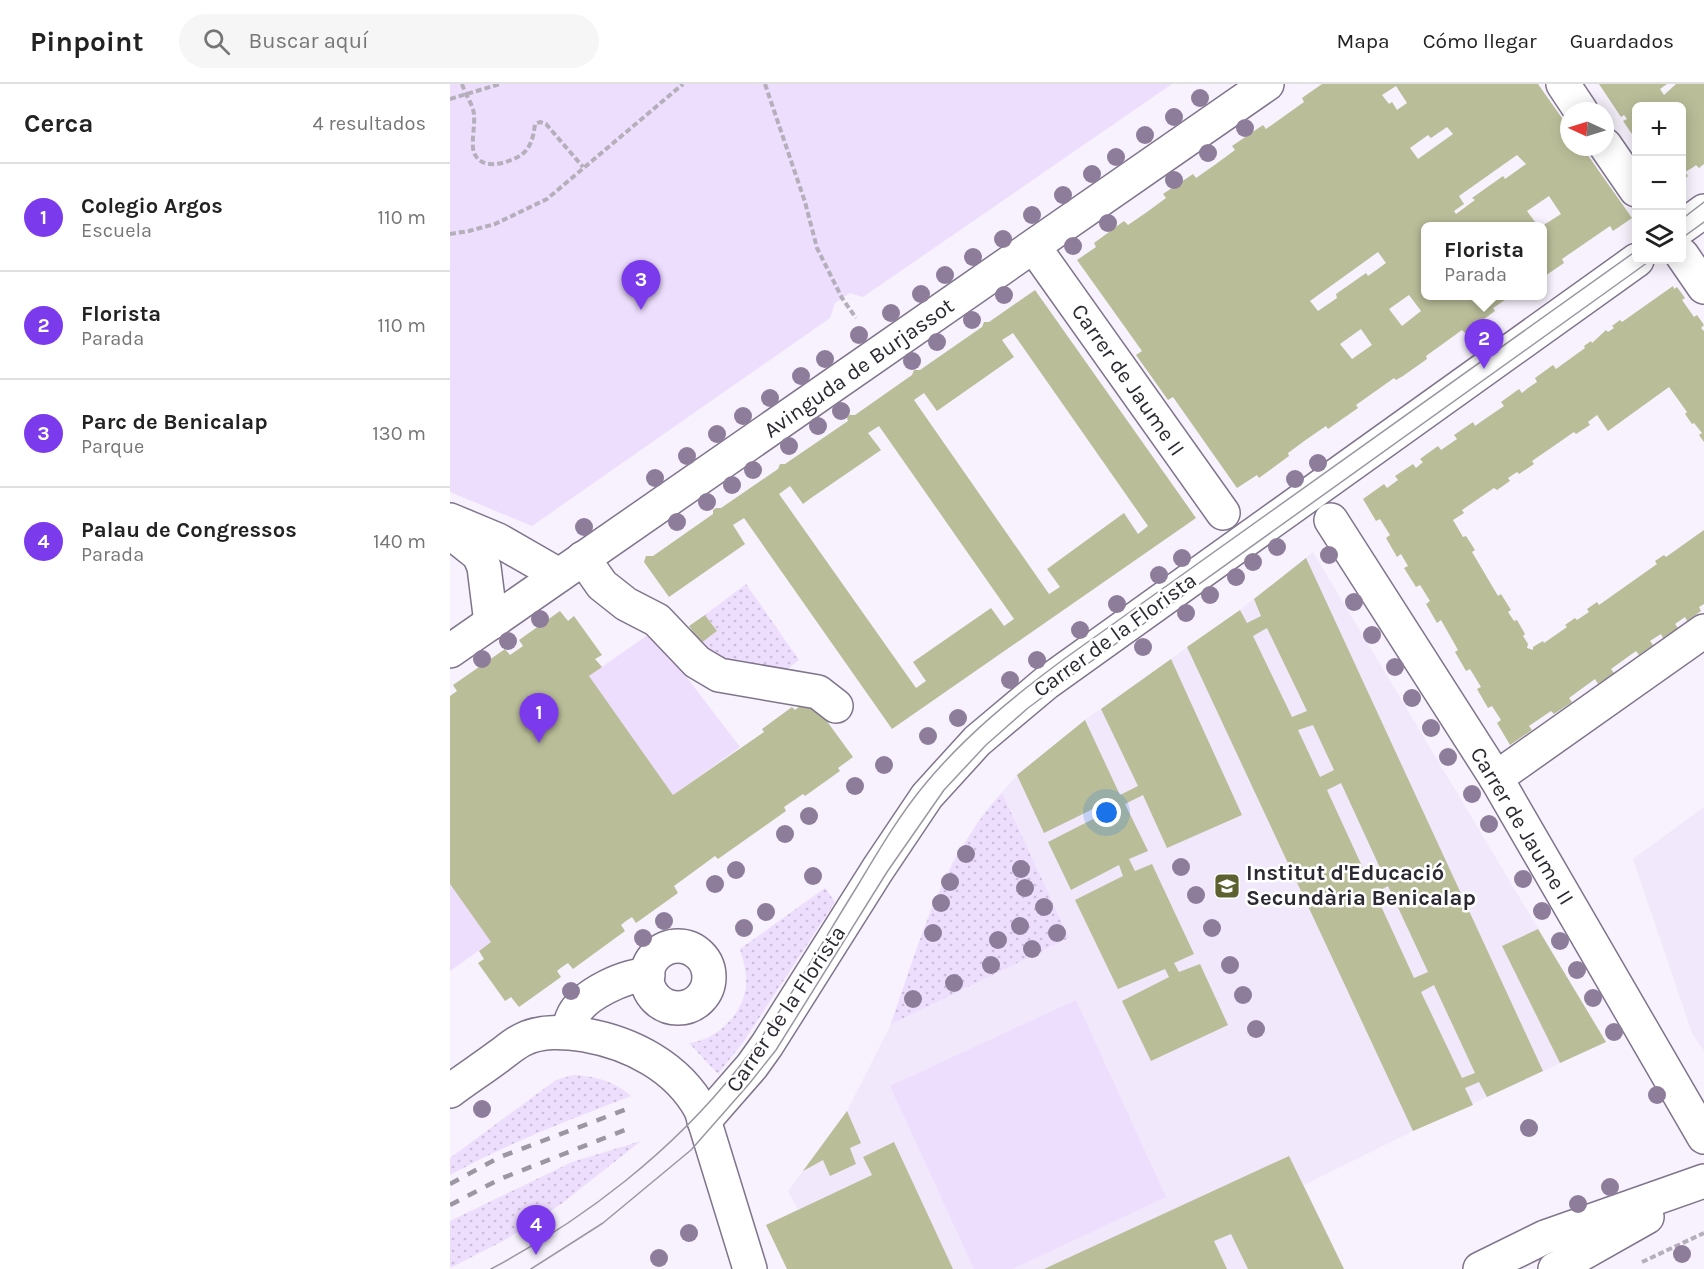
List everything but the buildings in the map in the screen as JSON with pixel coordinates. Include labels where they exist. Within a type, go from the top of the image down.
[{"type":"street","name":"Avinguda de Burjassot","points":[[450,651],[1267,84]]},
{"type":"street","points":[[1563,84],[1575,102]]},
{"type":"street","points":[[1613,156],[1632,184]]},
{"type":"street","points":[[1686,224],[1704,211]]},
{"type":"street","name":"Carrer de Jaume II","points":[[1034,247],[1223,513]]},
{"type":"street","points":[[1686,261],[1704,287]]},
{"type":"street","name":"Carrer de la Florista","points":[[704,1121],[753,1066],[907,824],[949,770],[977,741],[1046,683],[1632,264]]},
{"type":"street","points":[[450,520],[571,566],[602,585],[626,604],[657,620],[698,662],[719,675],[818,692],[836,706]]},
{"type":"street","name":"Carrer de Jaume II","points":[[1331,520],[1496,778],[1704,1137]]},
{"type":"street","points":[[450,532],[479,555],[484,567],[491,623]]},
{"type":"street","points":[[1496,778],[1704,631]]},
{"type":"street","points":[[568,1032],[573,1015],[581,1004],[626,979],[648,975]]},
{"type":"street","name":"Carrer de la Florista","points":[[450,1091],[522,1040],[545,1033],[568,1032],[610,1039],[631,1047],[656,1062],[676,1078],[694,1098],[704,1121],[750,1269]]},
{"type":"street","points":[[1480,1269],[1545,1237],[1704,1183]]},
{"type":"street","points":[[1555,1269],[1704,1183]]},
{"type":"path","points":[[462,84],[465,96],[474,111],[473,147],[475,155],[482,161],[492,165],[517,158],[526,152],[532,143],[535,124],[540,122],[546,124],[583,167]]},
{"type":"path","points":[[450,99],[500,84]]},
{"type":"path","points":[[450,234],[495,224],[547,199],[683,84]]},
{"type":"path","points":[[765,84],[805,202],[817,248],[829,274],[856,318]]},
{"type":"path","points":[[1637,1264],[1704,1233]]},
{"type":"shaded area","points":[[450,84],[1172,84],[863,297],[850,293],[835,303],[830,318],[532,526],[450,492]]},
{"type":"shaded area","name":"Institut d'Educació Secundària Benicalap","points":[[1313,552],[1606,1042],[1413,1131],[1304,1185],[1344,1269],[787,1269],[766,1225],[798,1209],[788,1191],[847,1111],[891,1024],[930,911],[953,861],[982,815],[1017,775],[1085,720],[1240,610]]},
{"type":"shaded area","points":[[746,584],[799,660],[780,675],[733,677],[701,643],[717,631],[705,615]]},
{"type":"shaded area","points":[[652,632],[740,747],[673,795],[589,676]]},
{"type":"shaded area","points":[[1002,793],[1069,938],[891,1024],[923,932],[948,873],[981,818]]},
{"type":"shaded area","points":[[1704,807],[1704,1051],[1692,1033],[1633,859]]},
{"type":"shaded area","points":[[450,884],[491,942],[450,971]]},
{"type":"shaded area","points":[[825,888],[835,902],[744,1041],[718,1074],[689,1043],[709,1037],[719,1031],[734,1016],[740,1006],[746,981],[740,949]]},
{"type":"shaded area","points":[[1076,1000],[1166,1197],[1012,1269],[974,1269],[890,1086]]},
{"type":"shaded area","points":[[573,1075],[604,1080],[631,1096],[516,1142],[450,1175],[450,1158],[556,1080]]},
{"type":"shaded area","points":[[641,1141],[561,1204],[505,1240],[450,1268],[450,1221],[572,1162]]},
{"type":"tram line","points":[[1686,216],[1704,202]]},
{"type":"tram line","points":[[1686,235],[1704,222]]},
{"type":"tram line","points":[[491,1269],[560,1228],[625,1181],[686,1127],[713,1098],[739,1067],[786,1000],[907,807],[941,765],[991,717],[1064,659],[1632,254]]},
{"type":"tram line","points":[[531,1269],[603,1223],[691,1150],[749,1084],[776,1050],[887,872],[944,790],[986,745],[1028,708],[1075,673],[1645,264]]},
{"type":"railway","points":[[450,1184],[500,1157],[627,1109]]},
{"type":"railway","points":[[450,1205],[500,1179],[630,1128]]},
{"type":"place","name":"Parc de Benicalap","points":[[641,310]]},
{"type":"place","name":"Florista","points":[[1484,369]]},
{"type":"place","name":"Colegio Argos","points":[[539,743]]},
{"type":"place","name":"Institut d'Educació Secundària Benicalap","points":[[1227,886]]},
{"type":"place","name":"Palau de Congressos","points":[[536,1255]]}]
